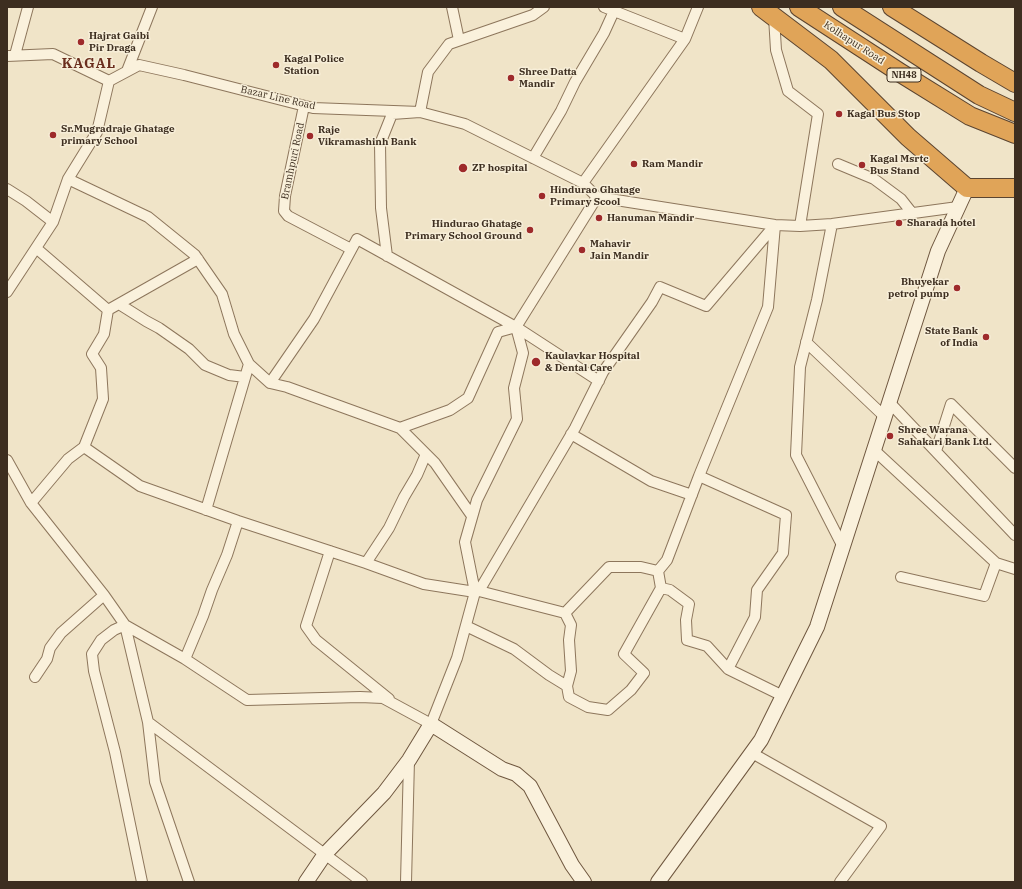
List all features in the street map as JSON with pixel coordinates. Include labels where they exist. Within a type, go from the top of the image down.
[{"type":"highway","name":"Kolhapur Road","points":[[799,7],[970,116],[1015,134]]},
{"type":"highway","name":"NH48","points":[[842,7],[979,95],[1015,112]]},
{"type":"highway","points":[[892,7],[981,64],[1015,83]]},
{"type":"highway","points":[[768,10],[831,60],[908,136],[967,188],[1015,188]]},
{"type":"main road","points":[[658,882],[761,740],[817,627],[938,250],[967,188]]},
{"type":"main road","points":[[306,882],[325,854],[384,793],[409,760],[431,724],[502,769],[516,774],[530,786],[572,865],[584,882]]},
{"type":"street","points":[[28,7],[11,56],[53,54],[109,80]]},
{"type":"street","points":[[109,80],[127,71],[152,7]]},
{"type":"street","points":[[452,7],[459,40]]},
{"type":"street","points":[[420,112],[428,72],[449,44],[533,14],[544,7]]},
{"type":"street","points":[[604,7],[685,39]]},
{"type":"street","points":[[583,183],[685,39],[698,7]]},
{"type":"street","points":[[768,10],[776,50],[788,91],[818,114],[800,226]]},
{"type":"street","points":[[533,158],[561,111],[575,82],[604,34],[614,11]]},
{"type":"street","name":"Bazar Line Road","points":[[127,71],[139,65],[313,108],[420,112]]},
{"type":"street","points":[[7,292],[53,222],[68,179],[97,132],[109,80]]},
{"type":"street","name":"Bramhpuri Road","points":[[304,106],[285,196],[284,211],[288,216],[351,249]]},
{"type":"street","points":[[387,256],[381,208],[380,144],[392,114],[420,112],[465,124],[583,183],[597,197],[775,225],[800,226],[832,224],[958,207]]},
{"type":"street","points":[[838,164],[874,179],[901,199],[912,213]]},
{"type":"street","points":[[68,179],[148,217],[195,255],[222,294],[234,334],[249,364],[270,383],[287,387],[400,428],[435,463],[472,516]]},
{"type":"street","points":[[7,189],[26,201],[53,222]]},
{"type":"street","points":[[400,428],[450,410],[468,398],[498,332],[516,327],[597,197]]},
{"type":"street","points":[[832,224],[817,300],[800,367],[796,455],[843,547]]},
{"type":"street","points":[[775,225],[768,307],[699,476],[667,560],[658,571],[661,588],[624,654],[644,673],[631,690],[608,710],[588,707],[569,697],[567,686],[571,670],[569,640],[571,625],[565,613],[479,591],[571,434],[603,372],[652,302],[660,287],[706,306],[775,225]]},
{"type":"street","points":[[270,383],[314,319],[357,239],[516,327],[599,381]]},
{"type":"street","points":[[36,248],[108,310]]},
{"type":"street","points":[[108,310],[198,259]]},
{"type":"street","points":[[119,304],[159,328],[189,349],[205,365],[229,375],[245,377]]},
{"type":"street","points":[[31,503],[68,459],[84,447],[103,400],[101,368],[92,354],[104,334],[108,310]]},
{"type":"street","points":[[125,625],[185,659],[247,700],[360,697],[383,698],[431,724],[457,658],[475,592],[465,542],[476,500],[517,419],[514,388],[523,353],[516,327]]},
{"type":"street","points":[[806,342],[885,417]]},
{"type":"street","points":[[206,510],[249,364]]},
{"type":"street","points":[[889,402],[1015,535]]},
{"type":"street","points":[[936,451],[951,404],[1015,468]]},
{"type":"street","points":[[571,434],[651,481],[692,495]]},
{"type":"street","points":[[84,447],[140,486],[424,584],[475,592]]},
{"type":"street","points":[[874,450],[996,563],[1015,569]]},
{"type":"street","points":[[366,563],[389,528],[404,497],[418,476],[426,454]]},
{"type":"street","points":[[7,460],[31,503],[104,595],[125,625],[148,722],[155,782],[189,882]]},
{"type":"street","points":[[699,476],[786,515],[783,553],[757,590],[756,617],[728,669]]},
{"type":"street","points":[[185,659],[227,555],[238,520]]},
{"type":"street","points":[[330,551],[306,626],[316,640],[399,707]]},
{"type":"street","points":[[901,577],[984,596],[996,563]]},
{"type":"street","points":[[565,613],[609,567],[641,567],[658,571]]},
{"type":"street","points":[[661,588],[670,590],[689,604],[686,620],[687,640],[707,646],[728,669],[783,696]]},
{"type":"street","points":[[35,677],[47,659],[50,648],[61,634],[104,595]]},
{"type":"street","points":[[125,625],[114,630],[101,640],[92,654],[94,671],[115,752],[142,882]]},
{"type":"street","points":[[466,626],[514,649],[549,675],[567,686]]},
{"type":"street","points":[[148,722],[362,882]]},
{"type":"street","points":[[752,753],[881,826],[840,882]]},
{"type":"street","points":[[406,882],[409,760]]},
{"type":"place","name":"Hajrat Gaibi Pir Draga","points":[[81,42]]},
{"type":"place","name":"Kagal Police Station","points":[[276,65]]},
{"type":"place","name":"Shree Datta Mandir","points":[[511,78]]},
{"type":"place","name":"Kagal Bus Stop","points":[[839,114]]},
{"type":"place","name":"Sr.Mugradraje Ghatage primary School","points":[[53,135]]},
{"type":"place","name":"Raje Vikramashinh Bank","points":[[310,136]]},
{"type":"place","name":"Ram Mandir","points":[[634,164]]},
{"type":"place","name":"Kagal Msrtc Bus Stand","points":[[862,165]]},
{"type":"place","name":"ZP hospital","points":[[463,168]]},
{"type":"place","name":"Hindurao Ghatage Primary Scool","points":[[542,196]]},
{"type":"place","name":"Hanuman Mandir","points":[[599,218]]},
{"type":"place","name":"Sharada hotel","points":[[899,223]]},
{"type":"place","name":"Hindurao Ghatage Primary School Ground","points":[[530,230]]},
{"type":"place","name":"Mahavir Jain Mandir","points":[[582,250]]},
{"type":"place","name":"Bhuyekar petrol pump","points":[[957,288]]},
{"type":"place","name":"State Bank of India","points":[[986,337]]},
{"type":"place","name":"Kaulavkar Hospital & Dental Care","points":[[536,362]]},
{"type":"place","name":"Shree Warana Sahakari Bank Ltd.","points":[[890,436]]},
{"type":"district","name":"KAGAL","points":[[89,64]]}]
